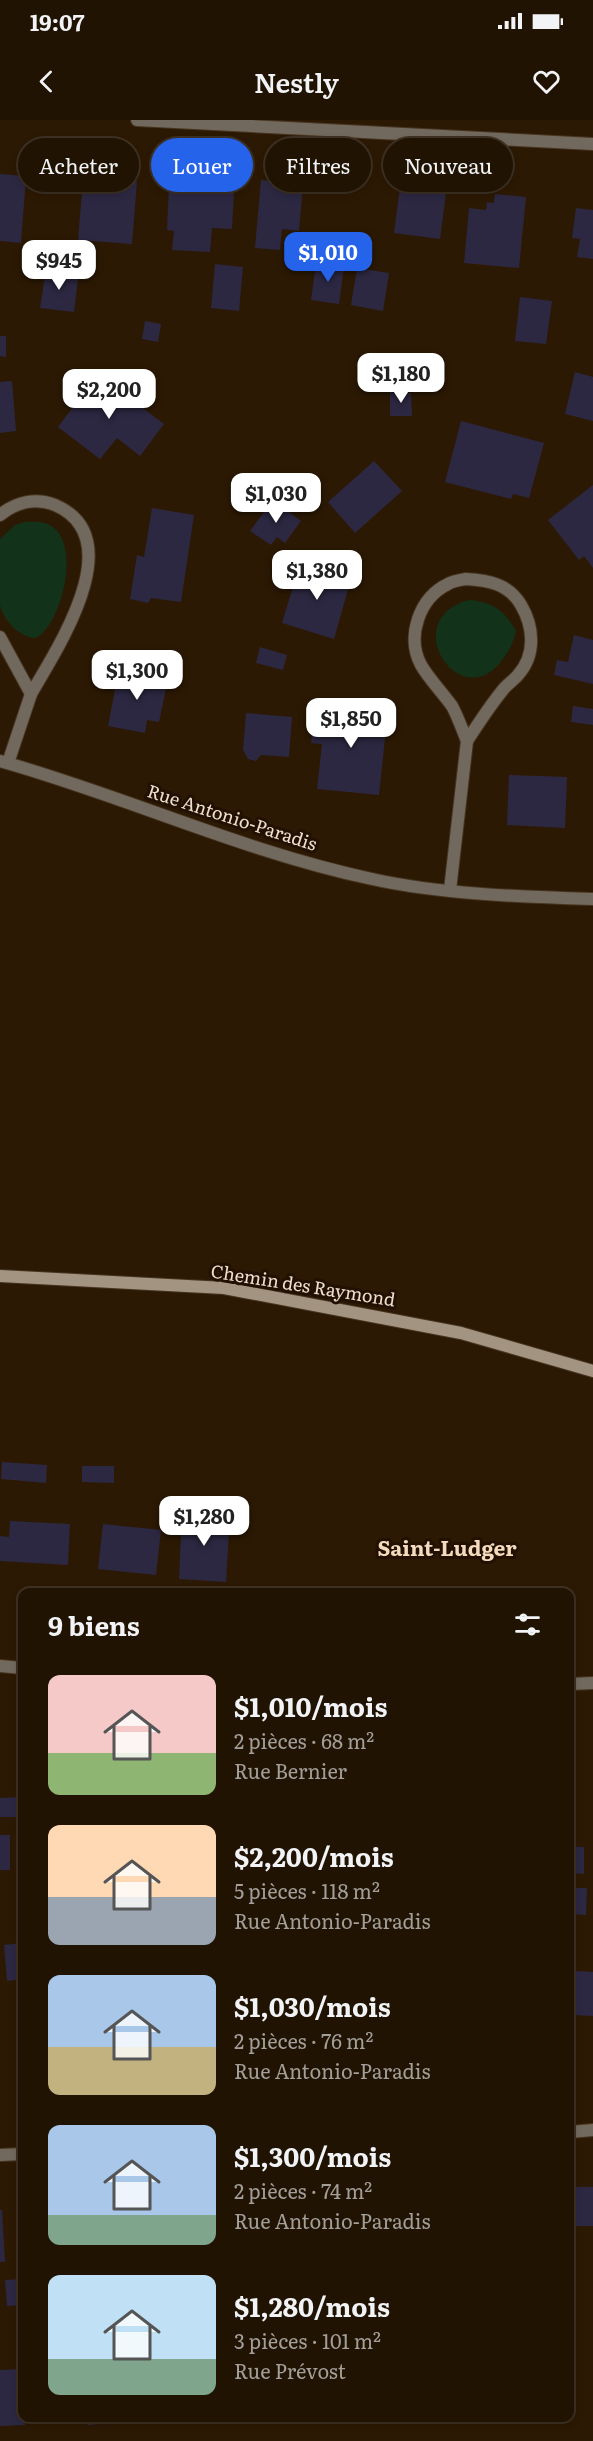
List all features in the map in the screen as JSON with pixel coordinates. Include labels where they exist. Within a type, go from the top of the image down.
[{"type":"street","points":[[137,120],[593,144]]},
{"type":"street","name":"Rue Antonio-Paradis","points":[[0,515],[10,506],[31,500],[55,505],[69,514],[81,527],[88,541],[86,580],[78,607],[68,631],[31,694],[4,762],[278,854],[372,880],[450,890],[593,899]]},
{"type":"street","points":[[450,890],[467,741],[505,687],[519,674],[529,657],[532,637],[528,618],[519,600],[504,587],[486,580],[466,579],[447,584],[432,595],[421,610],[415,628],[415,647],[421,665],[453,709],[467,741]]},
{"type":"street","points":[[0,637],[31,694]]},
{"type":"street","name":"Chemin des Raymond","points":[[0,1276],[224,1288],[461,1333],[593,1371]]},
{"type":"street","points":[[0,1666],[18,1668]]},
{"type":"street","points":[[574,1684],[593,1683]]},
{"type":"street","points":[[574,2132],[593,2130]]},
{"type":"street","points":[[0,2155],[18,2154]]},
{"type":"green space","points":[[24,522],[45,523],[58,532],[65,546],[67,563],[61,600],[54,617],[36,638],[18,632],[5,616],[0,605],[0,539],[15,525]]},
{"type":"green space","points":[[469,600],[497,608],[516,631],[508,652],[499,664],[483,676],[467,677],[452,670],[442,657],[436,641],[438,625],[448,610]]},
{"type":"building","points":[[0,174],[18,175],[18,192],[25,192],[21,243],[0,241]]},
{"type":"building","points":[[261,180],[265,180],[265,192],[302,192],[299,231],[282,229],[280,250],[255,248]]},
{"type":"building","points":[[82,192],[136,192],[132,244],[78,240]]},
{"type":"building","points":[[169,192],[234,192],[232,229],[212,228],[210,252],[172,250],[174,231],[167,230]]},
{"type":"building","points":[[399,192],[446,193],[440,239],[394,233]]},
{"type":"building","points":[[495,194],[526,197],[519,268],[464,263],[469,208],[486,210],[487,202],[494,203]]},
{"type":"building","points":[[576,208],[593,210],[593,259],[577,257],[580,239],[572,238]]},
{"type":"building","points":[[316,263],[344,267],[339,304],[311,300]]},
{"type":"building","points":[[215,264],[243,267],[239,311],[211,308]]},
{"type":"building","points":[[357,268],[389,273],[383,311],[351,305]]},
{"type":"building","points":[[46,269],[72,272],[71,278],[78,279],[74,312],[40,308]]},
{"type":"building","points":[[520,297],[552,301],[546,344],[515,341]]},
{"type":"building","points":[[145,321],[161,324],[158,342],[142,339]]},
{"type":"building","points":[[0,336],[6,336],[6,357],[0,356]]},
{"type":"building","points":[[575,372],[593,377],[593,421],[565,414]]},
{"type":"building","points":[[98,374],[164,424],[140,456],[117,438],[100,459],[58,427]]},
{"type":"building","points":[[12,381],[16,431],[0,433],[0,382]]},
{"type":"building","points":[[390,392],[411,393],[412,416],[390,416]]},
{"type":"building","points":[[461,421],[544,443],[529,498],[513,494],[511,499],[445,482]]},
{"type":"building","points":[[374,461],[402,491],[355,533],[328,502]]},
{"type":"building","points":[[593,485],[593,568],[584,556],[579,560],[548,520]]},
{"type":"building","points":[[273,500],[301,521],[285,543],[277,537],[271,545],[250,531]]},
{"type":"building","points":[[152,508],[194,515],[181,602],[151,598],[148,603],[130,599],[137,555],[144,557]]},
{"type":"building","points":[[300,564],[351,579],[334,639],[282,623]]},
{"type":"building","points":[[574,635],[593,640],[593,684],[554,675],[557,660],[568,662]]},
{"type":"building","points":[[260,647],[287,655],[283,670],[256,663]]},
{"type":"building","points":[[119,669],[168,679],[159,722],[147,720],[145,733],[108,726]]},
{"type":"building","points":[[346,706],[388,710],[379,795],[317,789],[322,744],[311,743],[314,711],[345,714]]},
{"type":"building","points":[[573,706],[593,709],[593,725],[571,722]]},
{"type":"building","points":[[246,713],[292,717],[289,757],[261,755],[256,761],[248,759],[243,750]]},
{"type":"building","points":[[509,775],[567,777],[565,828],[507,825]]},
{"type":"building","points":[[2,1462],[47,1465],[46,1483],[1,1479]]},
{"type":"building","points":[[82,1466],[114,1466],[114,1483],[82,1482]]},
{"type":"building","points":[[182,1512],[230,1515],[226,1582],[179,1579]]},
{"type":"building","points":[[10,1521],[70,1524],[68,1565],[0,1561],[0,1536],[9,1537]]},
{"type":"building","points":[[103,1524],[161,1530],[156,1575],[98,1569]]},
{"type":"building","points":[[18,1797],[18,1817],[0,1817],[0,1798]]},
{"type":"building","points":[[0,1835],[10,1835],[10,1870],[0,1870]]},
{"type":"building","points":[[574,1847],[584,1847],[584,1874],[574,1873]]},
{"type":"building","points":[[574,1888],[587,1888],[586,1915],[574,1914]]},
{"type":"building","points":[[18,1943],[18,1980],[7,1981],[4,1945]]},
{"type":"building","points":[[576,1971],[593,1972],[593,2016],[574,2015]]},
{"type":"building","points":[[574,2187],[593,2187],[593,2226],[574,2226]]},
{"type":"building","points":[[0,2210],[2,2210],[5,2262],[0,2262]]},
{"type":"building","points":[[18,2279],[18,2305],[7,2306],[5,2280]]},
{"type":"building","points":[[18,2369],[18,2422],[25,2422],[25,2425],[0,2426],[0,2370]]},
{"type":"building","points":[[88,2422],[123,2422],[88,2425]]},
{"type":"district","name":"Saint-Ludger","points":[[447,1549]]}]
